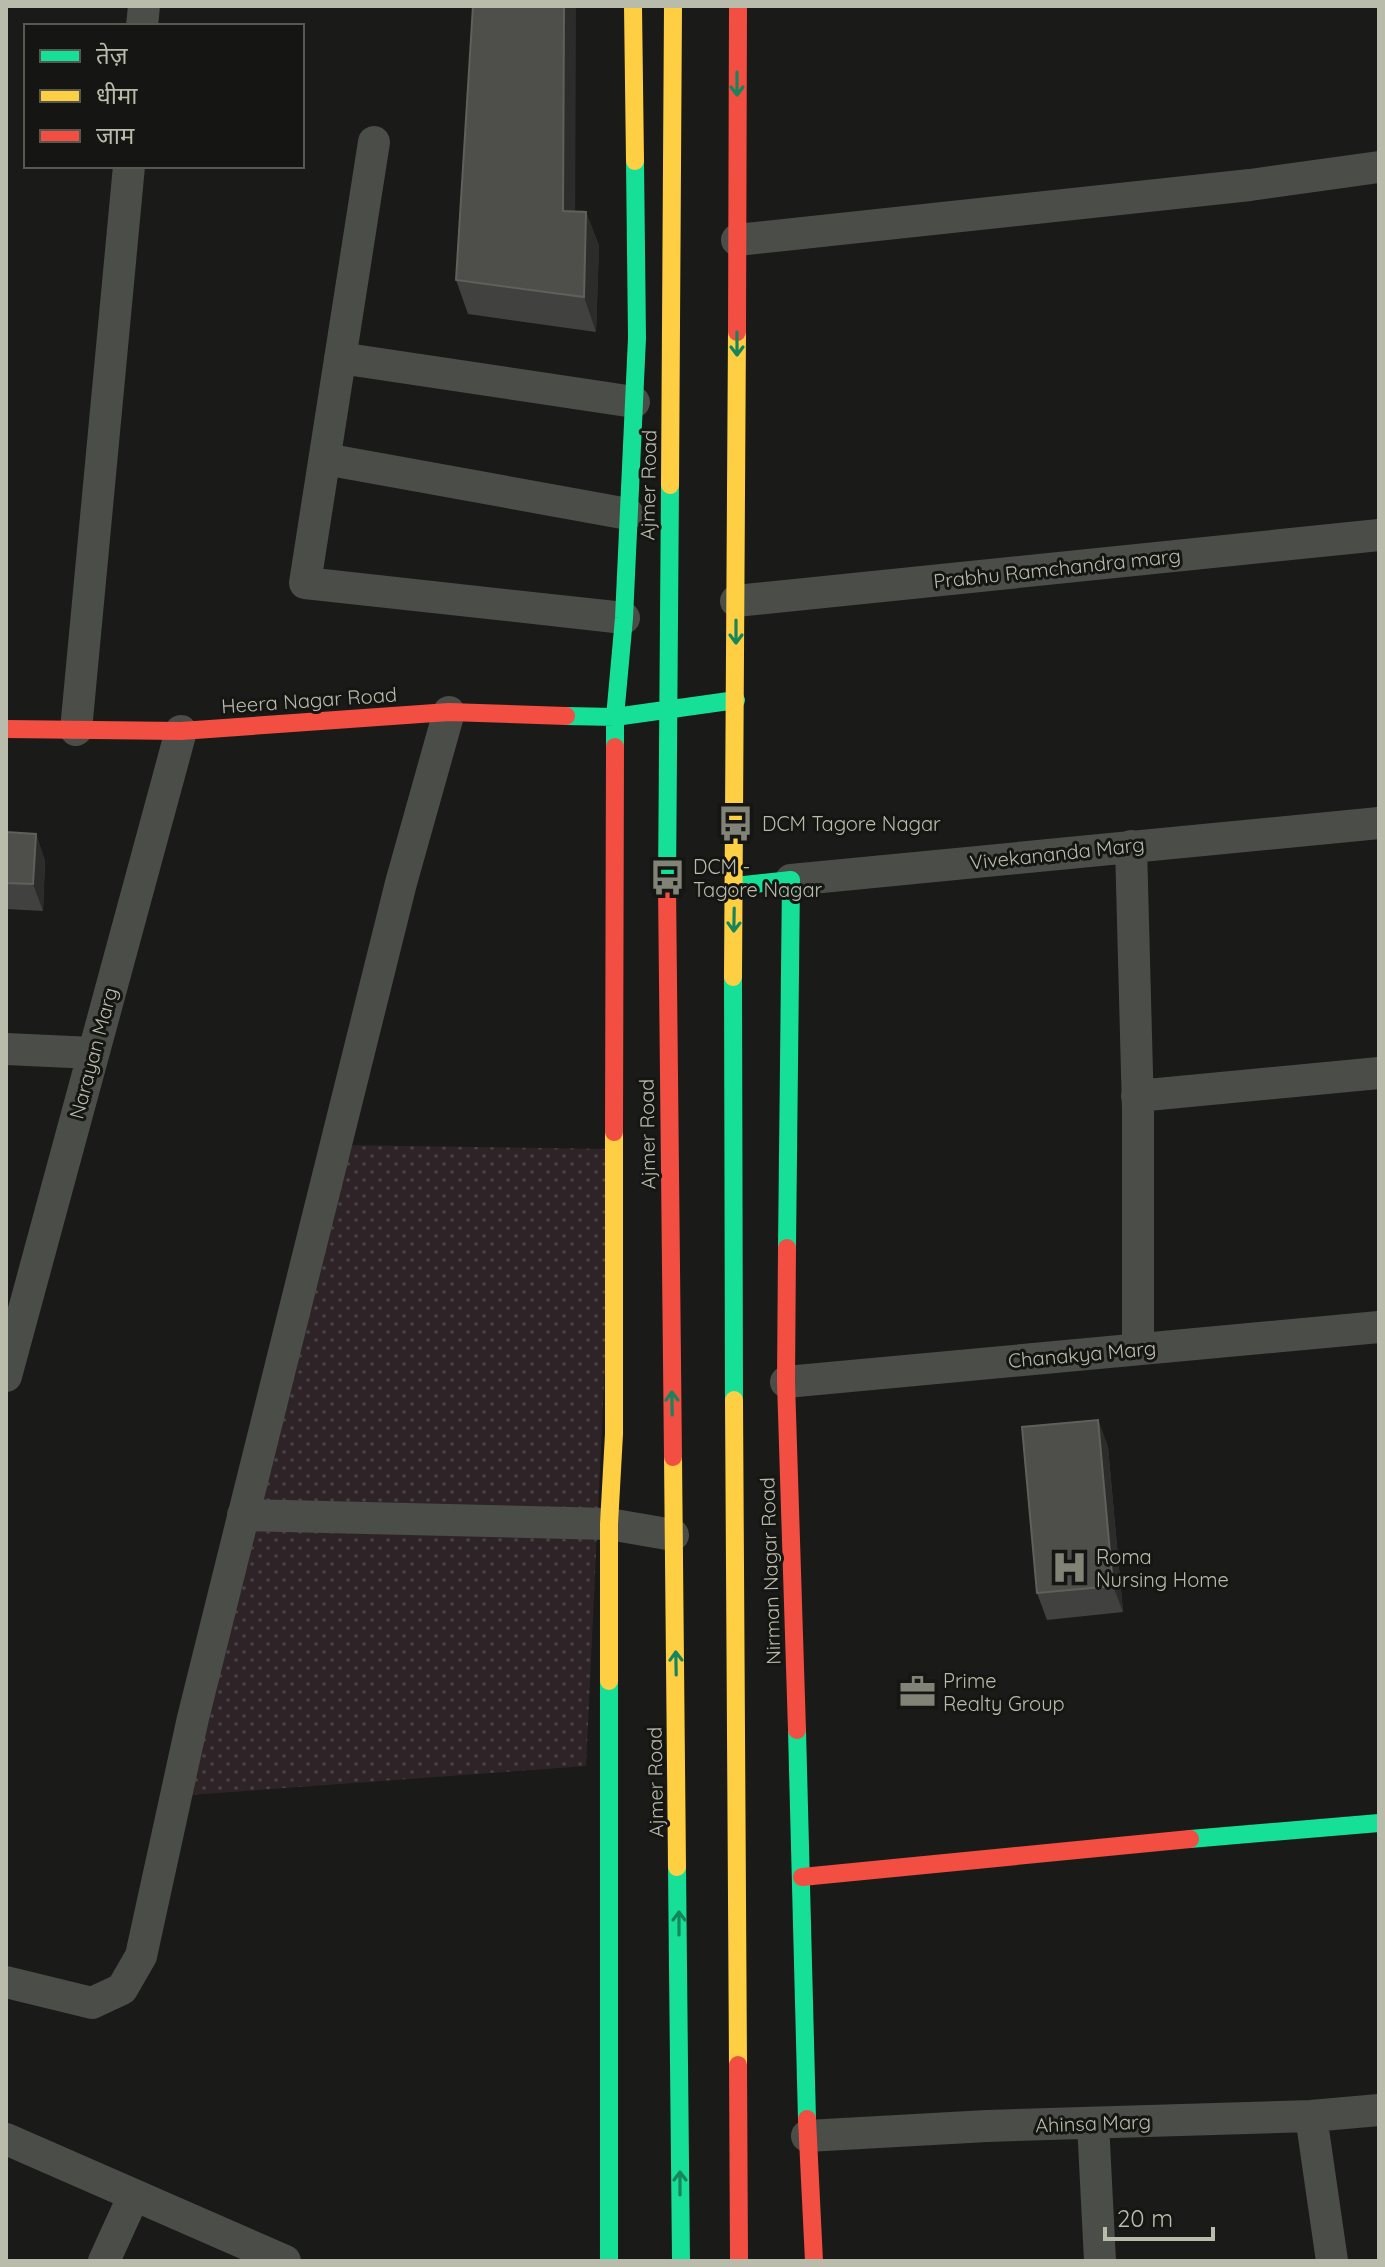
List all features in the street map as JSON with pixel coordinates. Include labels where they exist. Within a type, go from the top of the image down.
[{"type":"main road","points":[[609,2261],[609,1524],[614,1434],[615,717],[624,618],[637,338],[633,6]]},
{"type":"main road","name":"Ajmer Road","points":[[673,6],[667,708],[681,2261]]},
{"type":"main road","points":[[738,6],[732,1057],[739,2261]]},
{"type":"main road","name":"Heera Nagar Road","points":[[6,729],[181,731],[449,712],[615,717],[736,700]]},
{"type":"main road","name":"Vivekananda Marg","points":[[735,886],[791,880]]},
{"type":"main road","name":"Nirman Nagar Road","points":[[791,880],[786,1382],[807,2136],[814,2261]]},
{"type":"main road","points":[[802,1877],[1379,1823]]},
{"type":"street","points":[[374,142],[305,583],[624,618]]},
{"type":"street","points":[[737,240],[1250,185],[1379,167]]},
{"type":"street","points":[[76,730],[129,168]]},
{"type":"street","points":[[340,358],[634,402]]},
{"type":"street","points":[[325,459],[628,514]]},
{"type":"street","name":"Prabhu Ramchandra marg","points":[[736,601],[1379,535]]},
{"type":"street","points":[[6,1982],[92,2003],[122,1989],[141,1956],[193,1718],[243,1515],[401,883],[449,712]]},
{"type":"street","name":"Narayan Marg","points":[[6,1376],[12,1328],[93,1053],[181,731]]},
{"type":"street","name":"Vivekananda Marg","points":[[791,880],[1379,823]]},
{"type":"street","points":[[1131,846],[1137,1096],[1138,1349]]},
{"type":"street","points":[[6,1049],[93,1053]]},
{"type":"street","points":[[1137,1096],[1379,1073]]},
{"type":"street","name":"Chanakya Marg","points":[[786,1382],[1379,1327]]},
{"type":"street","points":[[243,1515],[609,1524],[673,1535]]},
{"type":"street","name":"Ahinsa Marg","points":[[807,2136],[1311,2116],[1379,2110]]},
{"type":"street","points":[[1311,2116],[1332,2261]]},
{"type":"street","points":[[1093,2123],[1100,2261]]},
{"type":"street","points":[[6,2139],[285,2261]]},
{"type":"street","points":[[104,2261],[134,2195]]},
{"type":"shaded area","points":[[337,1145],[615,1149],[586,1766],[177,1796]]},
{"type":"building","points":[[473,6],[564,6],[563,211],[586,212],[584,297],[456,280]]},
{"type":"building","points":[[6,832],[36,834],[33,884],[6,883]]},
{"type":"building","points":[[1098,1420],[1113,1586],[1037,1593],[1022,1427]]},
{"type":"traffic: fast","points":[[615,747],[637,338],[635,161]]},
{"type":"traffic: fast","points":[[667,886],[670,485]]},
{"type":"traffic: fast","points":[[566,716],[615,717],[736,700]]},
{"type":"traffic: fast","points":[[735,886],[791,880],[787,1248]]},
{"type":"traffic: fast","points":[[733,977],[734,1400]]},
{"type":"traffic: fast","points":[[609,1681],[609,2261]]},
{"type":"traffic: fast","points":[[797,1730],[807,2119]]},
{"type":"traffic: fast","points":[[1190,1839],[1379,1823]]},
{"type":"traffic: fast","points":[[677,1867],[681,2261]]},
{"type":"traffic: slow","points":[[633,6],[635,161]]},
{"type":"traffic: slow","points":[[670,485],[673,6]]},
{"type":"traffic: slow","points":[[733,977],[737,332]]},
{"type":"traffic: slow","points":[[609,1681],[609,1524],[614,1434],[614,1132]]},
{"type":"traffic: slow","points":[[734,1400],[738,2065]]},
{"type":"traffic: slow","points":[[673,1457],[677,1867]]},
{"type":"traffic: jam","points":[[737,332],[738,6]]},
{"type":"traffic: jam","points":[[6,729],[181,731],[449,712],[566,716]]},
{"type":"traffic: jam","points":[[614,1132],[615,747]]},
{"type":"traffic: jam","points":[[667,886],[673,1457]]},
{"type":"traffic: jam","points":[[787,1248],[786,1382],[797,1730]]},
{"type":"traffic: jam","points":[[802,1877],[1190,1839]]},
{"type":"traffic: jam","points":[[738,2065],[739,2261]]},
{"type":"traffic: jam","points":[[807,2119],[814,2261]]},
{"type":"place","name":"DCM Tagore Nagar","points":[[736,823]]},
{"type":"place","name":"DCM - Tagore Nagar","points":[[667,878]]},
{"type":"place","name":"Roma Nursing Home","points":[[1070,1567]]},
{"type":"place","name":"Prime Realty Group","points":[[917,1691]]}]
